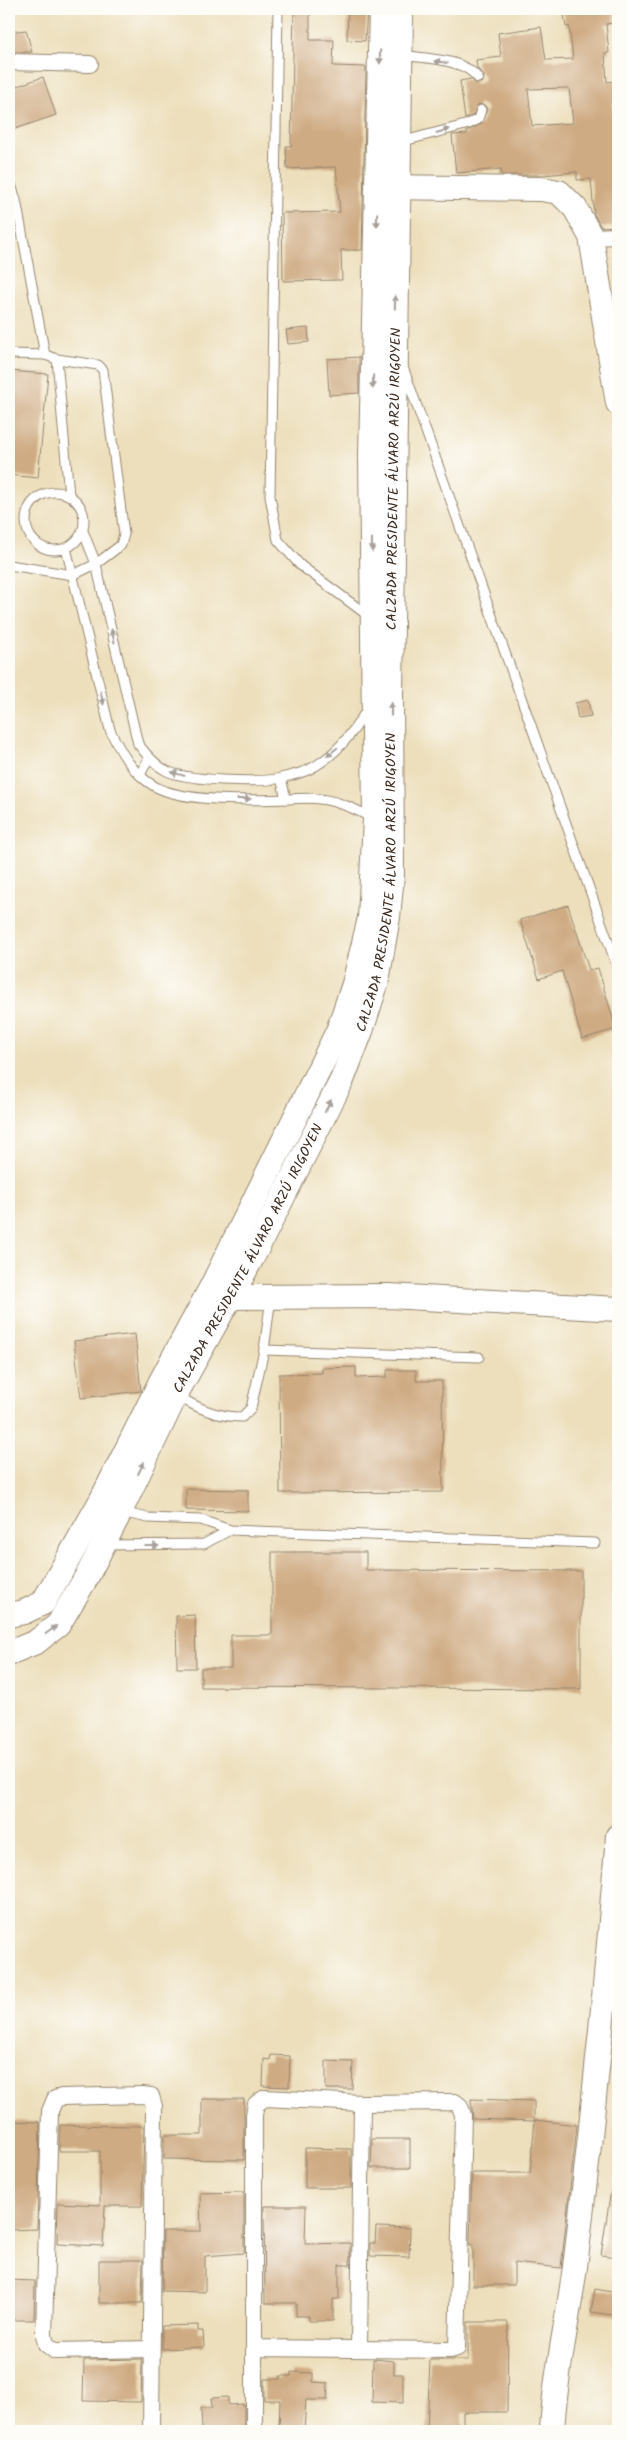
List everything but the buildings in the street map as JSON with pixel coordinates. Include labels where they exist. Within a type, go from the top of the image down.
[{"type":"main road","name":"CALZADA PRESIDENTE ÁLVARO ARZÚ IRIGOYEN","points":[[381,9],[395,343],[383,821]]},
{"type":"main road","name":"CALZADA PRESIDENTE ÁLVARO ARZÚ IRIGOYEN","points":[[9,1615],[24,1612],[44,1603],[111,1506],[168,1389],[220,1293],[252,1258],[342,1080],[361,1032],[377,981],[388,917],[392,875],[383,821],[372,700],[371,455],[387,187],[397,142],[400,9]]},
{"type":"main road","points":[[387,187],[541,189],[559,192],[575,208],[591,237],[613,346],[618,403]]},
{"type":"main road","points":[[220,1293],[271,1297],[389,1296],[618,1309]]},
{"type":"main road","name":"CALZADA PRESIDENTE ÁLVARO ARZÚ IRIGOYEN","points":[[9,1653],[36,1642],[58,1625],[103,1545],[111,1506]]},
{"type":"main road","points":[[552,2431],[556,2388],[575,2261],[604,2012],[618,1836]]},
{"type":"street","points":[[9,62],[90,64]]},
{"type":"street","points":[[591,237],[618,236]]},
{"type":"street","points":[[151,2349],[55,2351],[46,2344],[44,2335],[50,2111],[55,2099],[62,2097],[151,2096],[154,2106],[151,2431]]},
{"type":"street","points":[[254,2431],[254,2115],[256,2104],[265,2098],[362,2103],[455,2102],[460,2106],[463,2115],[458,2348],[451,2350],[255,2348]]},
{"type":"street","points":[[359,2348],[362,2103]]},
{"type":"lane","points":[[278,9],[270,496],[278,540],[300,565],[373,619]]},
{"type":"lane","points":[[400,55],[463,65],[473,71],[478,78]]},
{"type":"lane","points":[[397,142],[469,124],[478,118],[481,110]]},
{"type":"lane","points":[[9,178],[16,200],[44,355]]},
{"type":"lane","points":[[395,343],[618,969]]},
{"type":"lane","points":[[9,354],[44,355],[57,359],[98,364],[103,370],[124,534],[121,545],[96,564],[73,575],[9,565]]},
{"type":"lane","points":[[57,359],[69,495]]},
{"type":"lane","points":[[83,531],[73,544],[66,548],[58,550],[41,547],[30,535],[26,519],[28,510],[37,497],[53,491],[69,495],[81,506],[84,514],[83,531],[96,564],[138,744],[149,758],[165,770],[185,777],[241,780],[281,778],[311,768],[336,750],[354,732],[372,700]]},
{"type":"lane","points":[[66,548],[110,730],[123,757],[140,775],[154,786],[177,794],[235,800],[320,798],[347,806],[383,821]]},
{"type":"lane","points":[[140,775],[149,758]]},
{"type":"lane","points":[[281,778],[286,799]]},
{"type":"lane","points":[[168,1389],[194,1406],[224,1417],[242,1417],[251,1408],[264,1350],[271,1297]]},
{"type":"lane","points":[[264,1350],[479,1357]]},
{"type":"lane","points":[[111,1506],[148,1518],[200,1520],[230,1530],[596,1543]]},
{"type":"lane","points":[[103,1545],[171,1546],[204,1544],[230,1530]]}]
